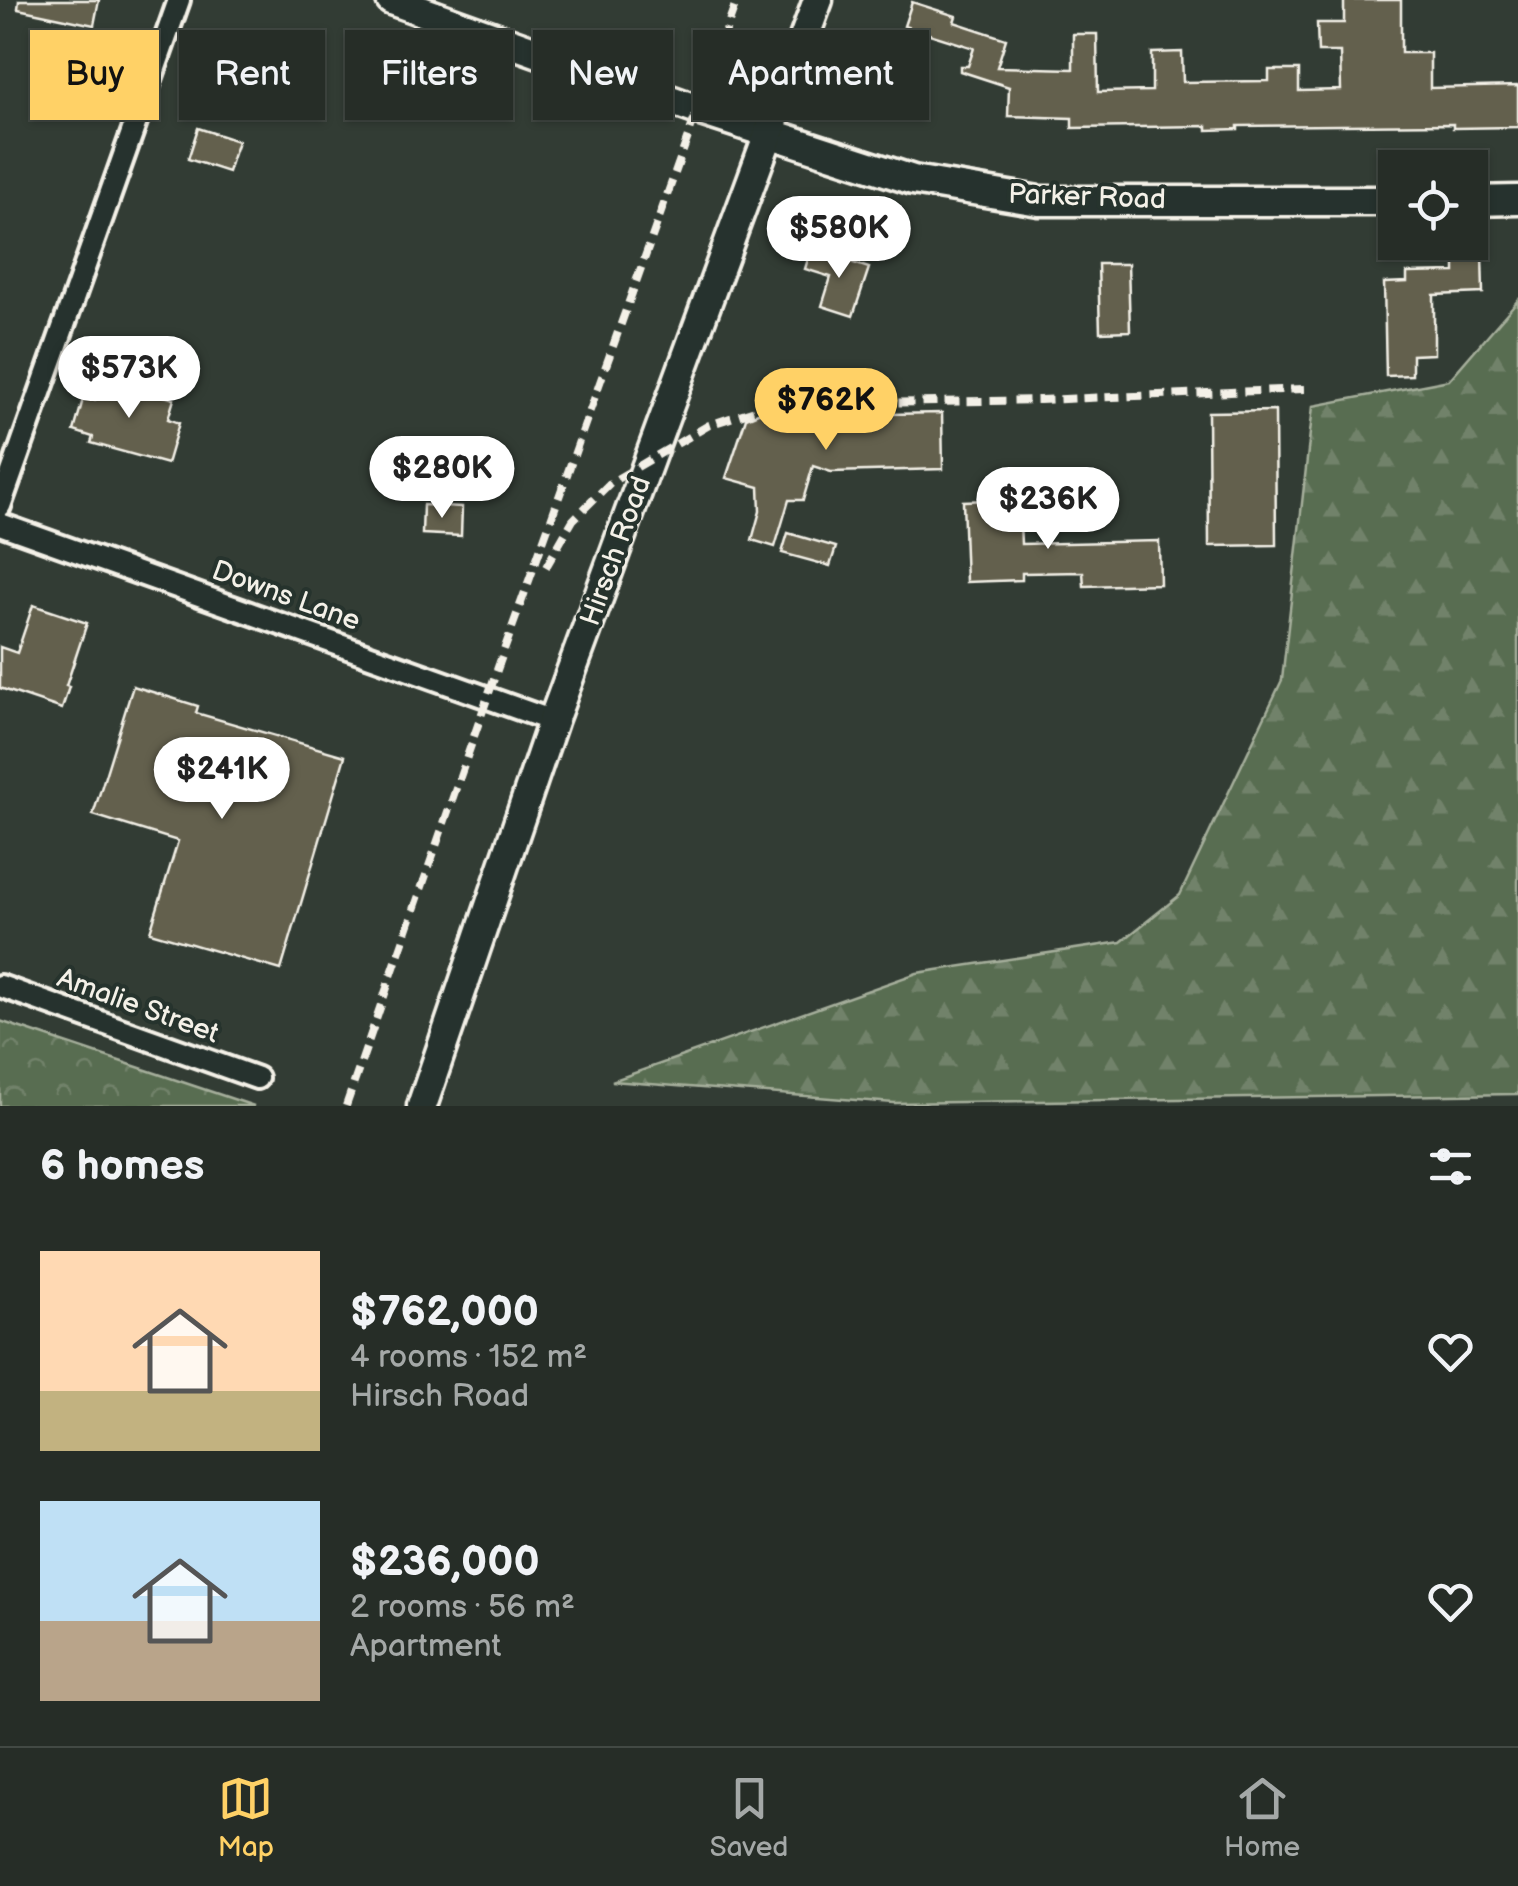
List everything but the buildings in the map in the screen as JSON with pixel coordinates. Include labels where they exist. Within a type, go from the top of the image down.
[{"type":"main road","name":"Parker Road","points":[[391,0],[913,180],[1039,201],[1378,201]]},
{"type":"main road","name":"Hirsch Road","points":[[422,1106],[553,721],[818,0]]},
{"type":"main road","points":[[1488,201],[1518,200]]},
{"type":"street","points":[[0,506],[179,0]]},
{"type":"street","name":"Downs Lane","points":[[0,524],[553,721]]},
{"type":"street","name":"Amalie Street","points":[[0,986],[258,1078]]},
{"type":"green space","points":[[1518,300],[1518,1094],[894,1103],[612,1081],[917,973],[1121,942],[1180,895],[1282,680],[1313,406],[1449,380]]},
{"type":"green space","points":[[0,1021],[254,1106],[0,1106]]},
{"type":"railway","points":[[346,1106],[737,0]]},
{"type":"railway","points":[[546,567],[573,520],[610,483],[709,425],[770,405],[1040,400],[1304,389]]}]
